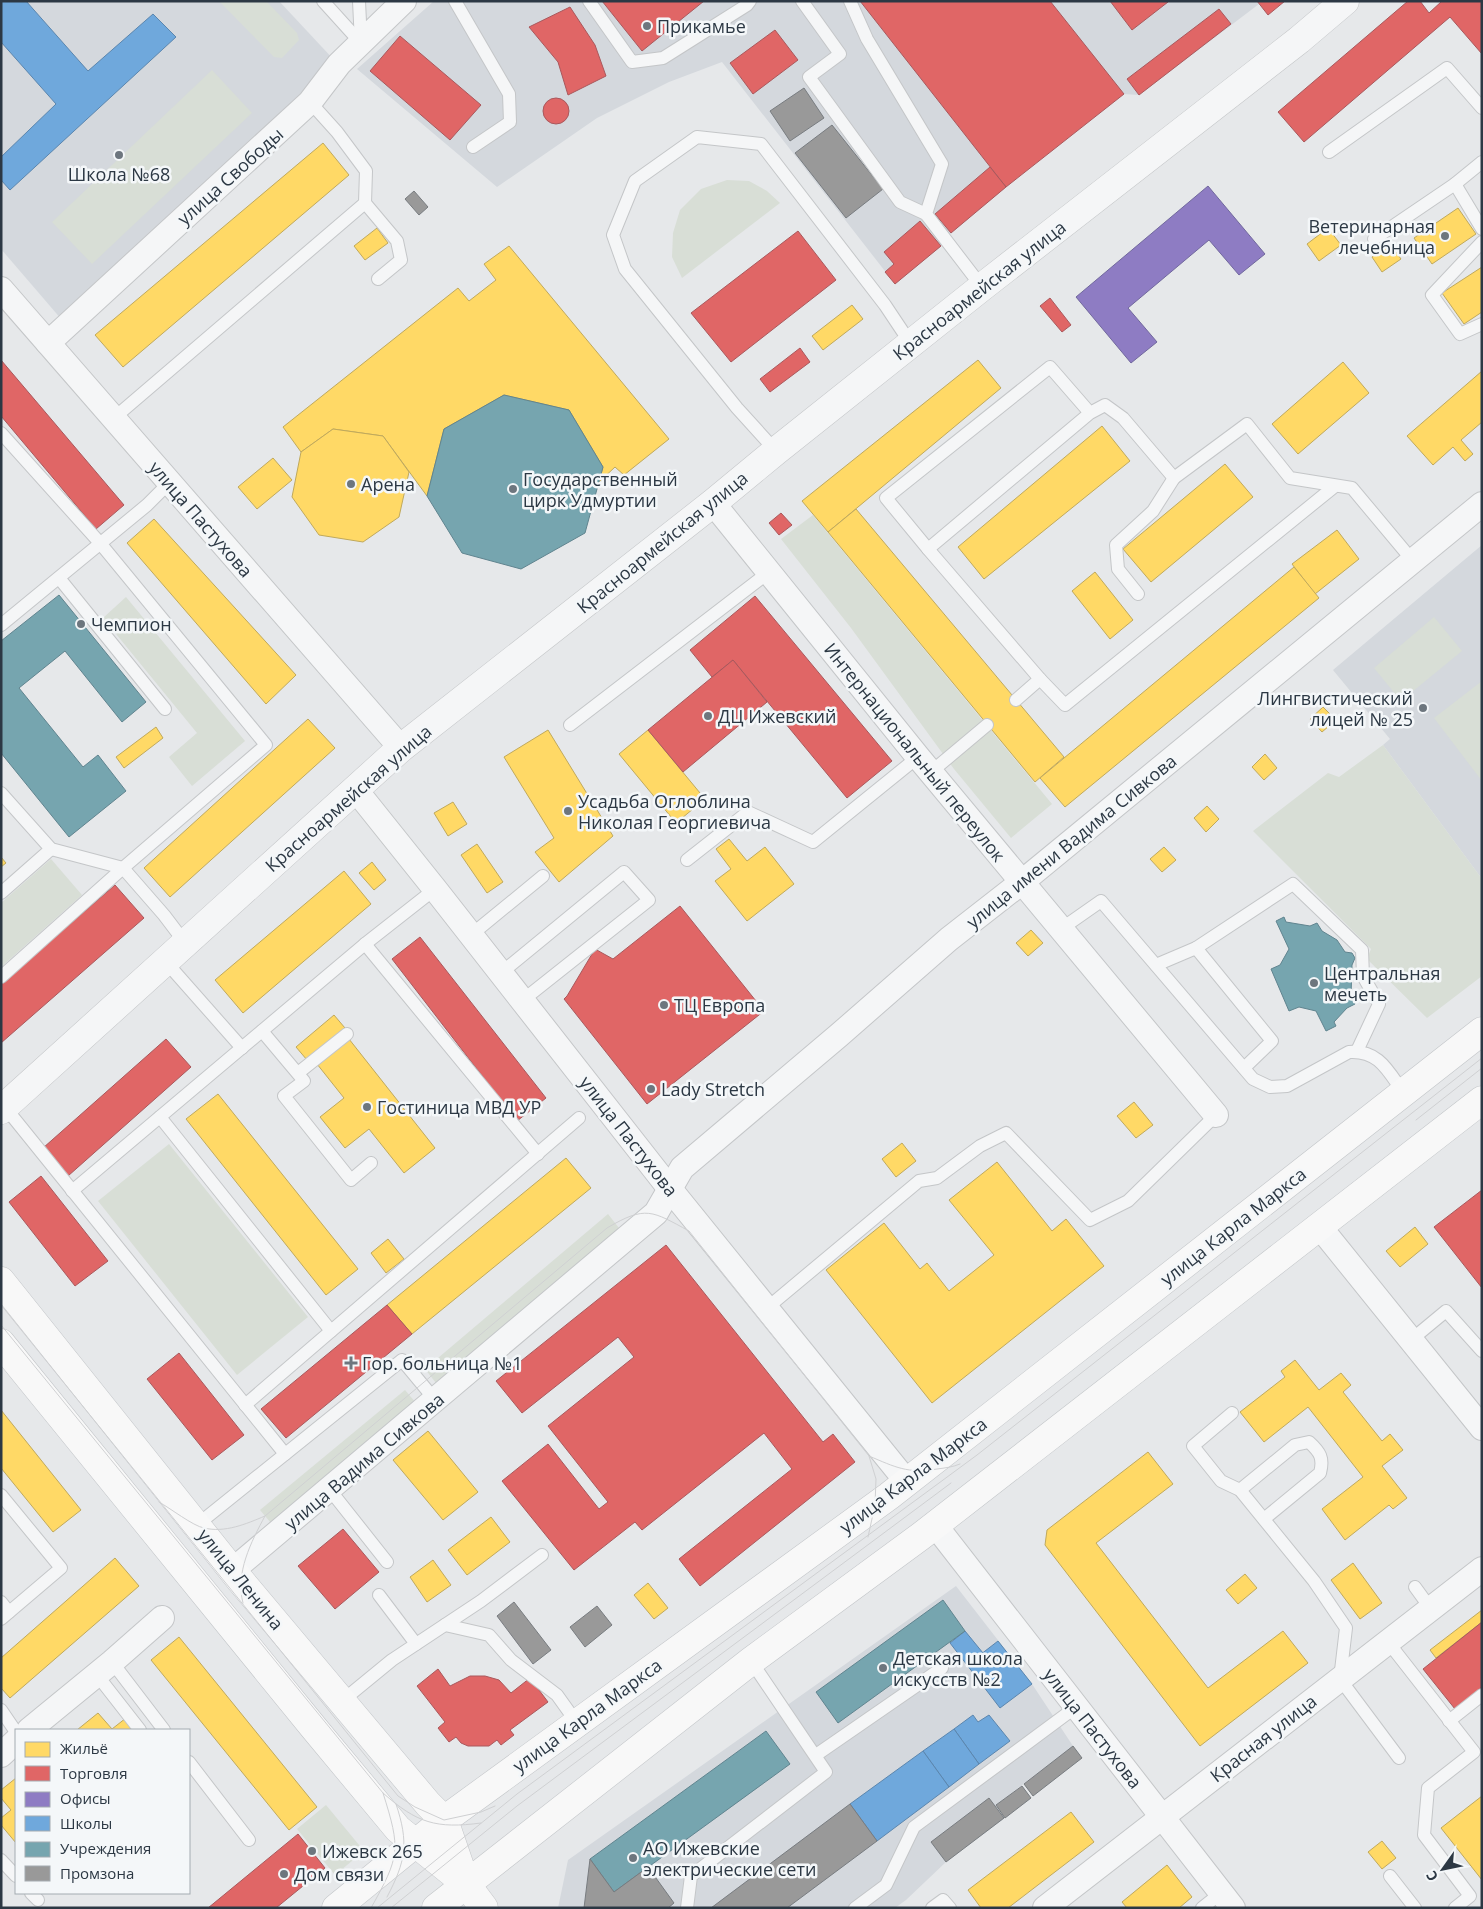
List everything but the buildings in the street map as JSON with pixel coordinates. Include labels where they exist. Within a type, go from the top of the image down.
[{"type":"main road","name":"улица Карла Маркса","points":[[336,1908],[444,1820],[907,1482],[1482,1031]]},
{"type":"main road","points":[[436,1908],[751,1662],[935,1525],[1482,1100]]},
{"type":"main road","name":"улица Ленина","points":[[1,1281],[233,1570],[428,1804],[444,1820],[466,1884]]},
{"type":"main road","name":"улица Ленина","points":[[1,1343],[398,1829],[466,1884],[484,1908]]},
{"type":"street","name":"улица Свободы","points":[[48,343],[310,102],[339,64],[404,1]]},
{"type":"street","name":"Красноармейская улица","points":[[3,1107],[186,944],[401,748],[713,504],[776,451],[982,287],[1291,46],[1345,1]]},
{"type":"street","name":"улица Пастухова","points":[[5,300],[48,343],[401,748]]},
{"type":"street","name":"Интернациональный переулок","points":[[713,504],[925,765],[1216,1115]]},
{"type":"street","name":"улица имени Вадима Сивкова","points":[[670,1189],[682,1168],[831,1043],[949,940],[1482,504]]},
{"type":"street","name":"улица Пастухова","points":[[354,789],[502,973],[670,1189],[907,1482]]},
{"type":"street","name":"улица Вадима Сивкова","points":[[233,1570],[436,1401],[656,1213],[670,1189]]},
{"type":"street","points":[[1319,1226],[1482,1428]]},
{"type":"street","name":"улица Пастухова","points":[[935,1525],[1227,1900]]},
{"type":"street","name":"Красная улица","points":[[1045,1908],[1482,1569]]},
{"type":"street","points":[[30,1729],[104,1669],[162,1618]]},
{"type":"street","points":[[1,1755],[15,1742]]},
{"type":"lane","points":[[323,1],[361,43]]},
{"type":"lane","points":[[359,1],[361,43]]},
{"type":"lane","points":[[455,1],[509,94],[510,122],[473,147]]},
{"type":"lane","points":[[589,1],[632,62],[663,58],[747,5],[750,1]]},
{"type":"lane","points":[[802,1],[840,54],[809,77],[900,202],[926,214],[982,287]]},
{"type":"lane","points":[[850,1],[867,39],[942,164],[926,214]]},
{"type":"lane","points":[[1329,152],[1447,68],[1482,108]]},
{"type":"lane","points":[[310,102],[337,132],[366,171],[365,204],[397,241],[401,260],[378,279]]},
{"type":"lane","points":[[776,451],[737,408],[625,269],[613,236],[635,181],[697,137],[761,144],[885,305],[911,344]]},
{"type":"lane","points":[[1374,239],[1455,184],[1482,162]]},
{"type":"lane","points":[[1455,184],[1482,229]]},
{"type":"lane","points":[[114,418],[365,204]]},
{"type":"lane","points":[[1482,242],[1432,295],[1460,334],[1482,324]]},
{"type":"lane","points":[[1090,413],[1050,367],[886,498],[1040,679],[1065,705],[1336,486]]},
{"type":"lane","points":[[928,549],[1090,413],[1106,405],[1123,418],[1174,478]]},
{"type":"lane","points":[[1138,594],[1118,569],[1116,545],[1153,511],[1174,478],[1247,424],[1290,478],[1352,488],[1413,561]]},
{"type":"lane","points":[[1,433],[100,543],[266,745],[123,868],[1,977]]},
{"type":"lane","points":[[1,624],[147,505],[169,483]]},
{"type":"lane","points":[[570,725],[769,572]]},
{"type":"lane","points":[[58,578],[165,709]]},
{"type":"lane","points":[[1016,700],[1040,679]]},
{"type":"lane","points":[[686,860],[748,812],[813,842],[987,725]]},
{"type":"lane","points":[[1,793],[51,849],[123,868],[164,915],[186,944]]},
{"type":"lane","points":[[1,893],[51,849]]},
{"type":"lane","points":[[502,973],[624,872],[648,900],[523,1000]]},
{"type":"lane","points":[[471,935],[543,876]]},
{"type":"lane","points":[[1156,965],[1196,948],[1293,884],[1362,950],[1362,976],[1379,1004],[1357,1052]]},
{"type":"lane","points":[[72,1191],[365,944],[435,889]]},
{"type":"lane","points":[[1061,929],[1101,901],[1253,1079],[1270,1087],[1287,1086],[1349,1052],[1357,1052],[1380,1060],[1403,1092]]},
{"type":"lane","points":[[365,944],[538,1154]]},
{"type":"lane","points":[[1196,948],[1272,1041],[1244,1068]]},
{"type":"lane","points":[[166,962],[242,1048]]},
{"type":"lane","points":[[262,1031],[304,1081],[284,1096],[351,1180],[371,1163]]},
{"type":"lane","points":[[298,1073],[347,1034]]},
{"type":"lane","points":[[3,1107],[244,1406],[285,1454]]},
{"type":"lane","points":[[767,1308],[919,1181],[937,1178],[980,1146],[1006,1133],[1090,1220],[1128,1201],[1216,1115]]},
{"type":"lane","points":[[160,1117],[331,1332]]},
{"type":"lane","points":[[244,1406],[579,1118]]},
{"type":"lane","points":[[1411,1340],[1446,1311],[1482,1351]]},
{"type":"lane","points":[[197,1525],[402,1360],[436,1401]]},
{"type":"lane","points":[[1232,1413],[1193,1446],[1221,1481],[1240,1490],[1314,1581],[1346,1628],[1340,1679],[1399,1758]]},
{"type":"lane","points":[[1240,1490],[1295,1445],[1310,1442],[1320,1452],[1323,1463],[1320,1473],[1264,1519]]},
{"type":"lane","points":[[330,1490],[387,1562]]},
{"type":"lane","points":[[1,1494],[61,1568],[4,1611]]},
{"type":"lane","points":[[342,1701],[392,1660],[481,1601],[542,1555]]},
{"type":"lane","points":[[1415,1587],[1431,1609]]},
{"type":"lane","points":[[380,1595],[416,1644]]},
{"type":"lane","points":[[445,1625],[489,1635],[511,1660],[557,1695],[577,1723]]},
{"type":"lane","points":[[1388,1642],[1474,1752],[1428,1788],[1424,1835],[1470,1896],[1456,1908]]},
{"type":"lane","points":[[687,1908],[691,1876],[826,1772],[751,1662]]},
{"type":"lane","points":[[816,1755],[942,1668]]},
{"type":"lane","points":[[104,1669],[139,1729]]},
{"type":"lane","points":[[104,1669],[163,1729]]},
{"type":"lane","points":[[1449,1720],[1482,1695]]},
{"type":"lane","points":[[855,1908],[886,1885],[914,1827],[1076,1707]]},
{"type":"lane","points":[[1,1710],[15,1731]]},
{"type":"lane","points":[[190,1763],[249,1840]]},
{"type":"lane","points":[[1,1860],[15,1875]]},
{"type":"lane","points":[[1390,1876],[1415,1908]]},
{"type":"lane","points":[[932,1908],[943,1900],[950,1908]]},
{"type":"lane","points":[[1202,1908],[1227,1900]]},
{"type":"shaded area","name":"Школа №68","points":[[1,1],[279,1],[335,61],[62,320],[1,249]]},
{"type":"shaded area","points":[[219,1],[266,1],[297,33],[299,40],[282,58],[274,57]]},
{"type":"shaded area","points":[[434,1],[1257,1],[1259,4],[1139,95],[1123,94],[1006,187],[951,233],[941,246],[895,284],[722,62],[669,82],[597,118],[497,187],[357,69]]},
{"type":"shaded area","points":[[212,70],[252,113],[92,264],[52,222]]},
{"type":"shaded area","points":[[727,180],[749,181],[767,191],[780,203],[682,278],[672,257],[673,233],[680,210],[701,189]]},
{"type":"shaded area","points":[[813,515],[1052,804],[1011,838],[954,769],[851,628],[781,539]]},
{"type":"shaded area","name":"Лингвистический лицей № 25","points":[[1482,545],[1482,879],[1383,745],[1390,739],[1333,670]]},
{"type":"shaded area","points":[[126,597],[245,741],[192,786],[169,757],[197,733],[103,618]]},
{"type":"shaded area","points":[[1434,617],[1462,651],[1401,701],[1374,668]]},
{"type":"shaded area","points":[[1482,681],[1482,781],[1434,718]]},
{"type":"shaded area","points":[[1383,745],[1482,879],[1482,976],[1427,1018],[1367,959],[1371,949],[1253,831],[1328,773],[1339,777]]},
{"type":"shaded area","points":[[51,859],[82,895],[1,967],[1,903]]},
{"type":"shaded area","points":[[169,1144],[308,1317],[237,1375],[98,1201]]},
{"type":"shaded area","points":[[608,1214],[619,1228],[436,1383],[425,1369]]},
{"type":"shaded area","points":[[405,1390],[416,1403],[271,1523],[260,1510]]},
{"type":"shaded area","points":[[956,1586],[1032,1684],[1073,1746],[996,1805],[1005,1818],[946,1862],[906,1900],[895,1908],[558,1908],[568,1860]]},
{"type":"shaded area","points":[[326,1805],[364,1851],[335,1875],[297,1829]]},
{"type":"tram line","points":[[377,1908],[517,1794],[977,1455],[1482,1058]]},
{"type":"tram line","points":[[1416,1120],[1482,1068]]},
{"type":"tram line","points":[[159,1502],[199,1527],[204,1528],[228,1529],[265,1516],[607,1228],[631,1216],[649,1213],[666,1219],[689,1231],[869,1456],[876,1479],[875,1505],[868,1537]]},
{"type":"tram line","points":[[1,1305],[398,1796],[415,1807],[444,1820],[481,1812],[495,1806]]},
{"type":"tram line","points":[[1,1325],[383,1793],[406,1811],[428,1822],[451,1825],[481,1823]]},
{"type":"tram line","points":[[869,1456],[902,1469],[918,1471],[960,1464]]},
{"type":"tram line","points":[[391,1908],[517,1806],[951,1483]]},
{"type":"tram line","points":[[243,1603],[241,1592],[243,1569],[250,1547],[265,1516]]},
{"type":"tram line","points":[[371,1908],[388,1876],[395,1852],[393,1828],[383,1793]]},
{"type":"tram line","points":[[387,1897],[398,1873],[404,1852],[403,1830],[396,1804]]},
{"type":"place","name":"Прикамье","points":[[647,26]]},
{"type":"place","name":"Школа №68","points":[[119,155]]},
{"type":"place","name":"Ветеринарная лечебница","points":[[1445,236]]},
{"type":"place","name":"Арена","points":[[351,484]]},
{"type":"place","name":"Государственный цирк Удмуртии","points":[[513,489]]},
{"type":"place","name":"Чемпион","points":[[81,624]]},
{"type":"place","name":"Лингвистический лицей № 25","points":[[1423,708]]},
{"type":"place","name":"ДЦ Ижевский","points":[[708,716]]},
{"type":"place","name":"Усадьба Оглоблина Николая Георгиевича","points":[[568,811]]},
{"type":"place","name":"Центральная мечеть","points":[[1314,983]]},
{"type":"place","name":"ТЦ Европа","points":[[664,1005]]},
{"type":"place","name":"Lady Stretch","points":[[651,1089]]},
{"type":"place","name":"Гостиница МВД УР","points":[[367,1107]]},
{"type":"place","name":"Гор. больница №1","points":[[351,1363]]},
{"type":"place","name":"Детская школа искусств №2","points":[[883,1668]]},
{"type":"place","name":"Ижевск 265","points":[[312,1851]]},
{"type":"place","name":"АО Ижевские электрические сети","points":[[633,1858]]},
{"type":"place","name":"Дом связи","points":[[284,1874]]}]
